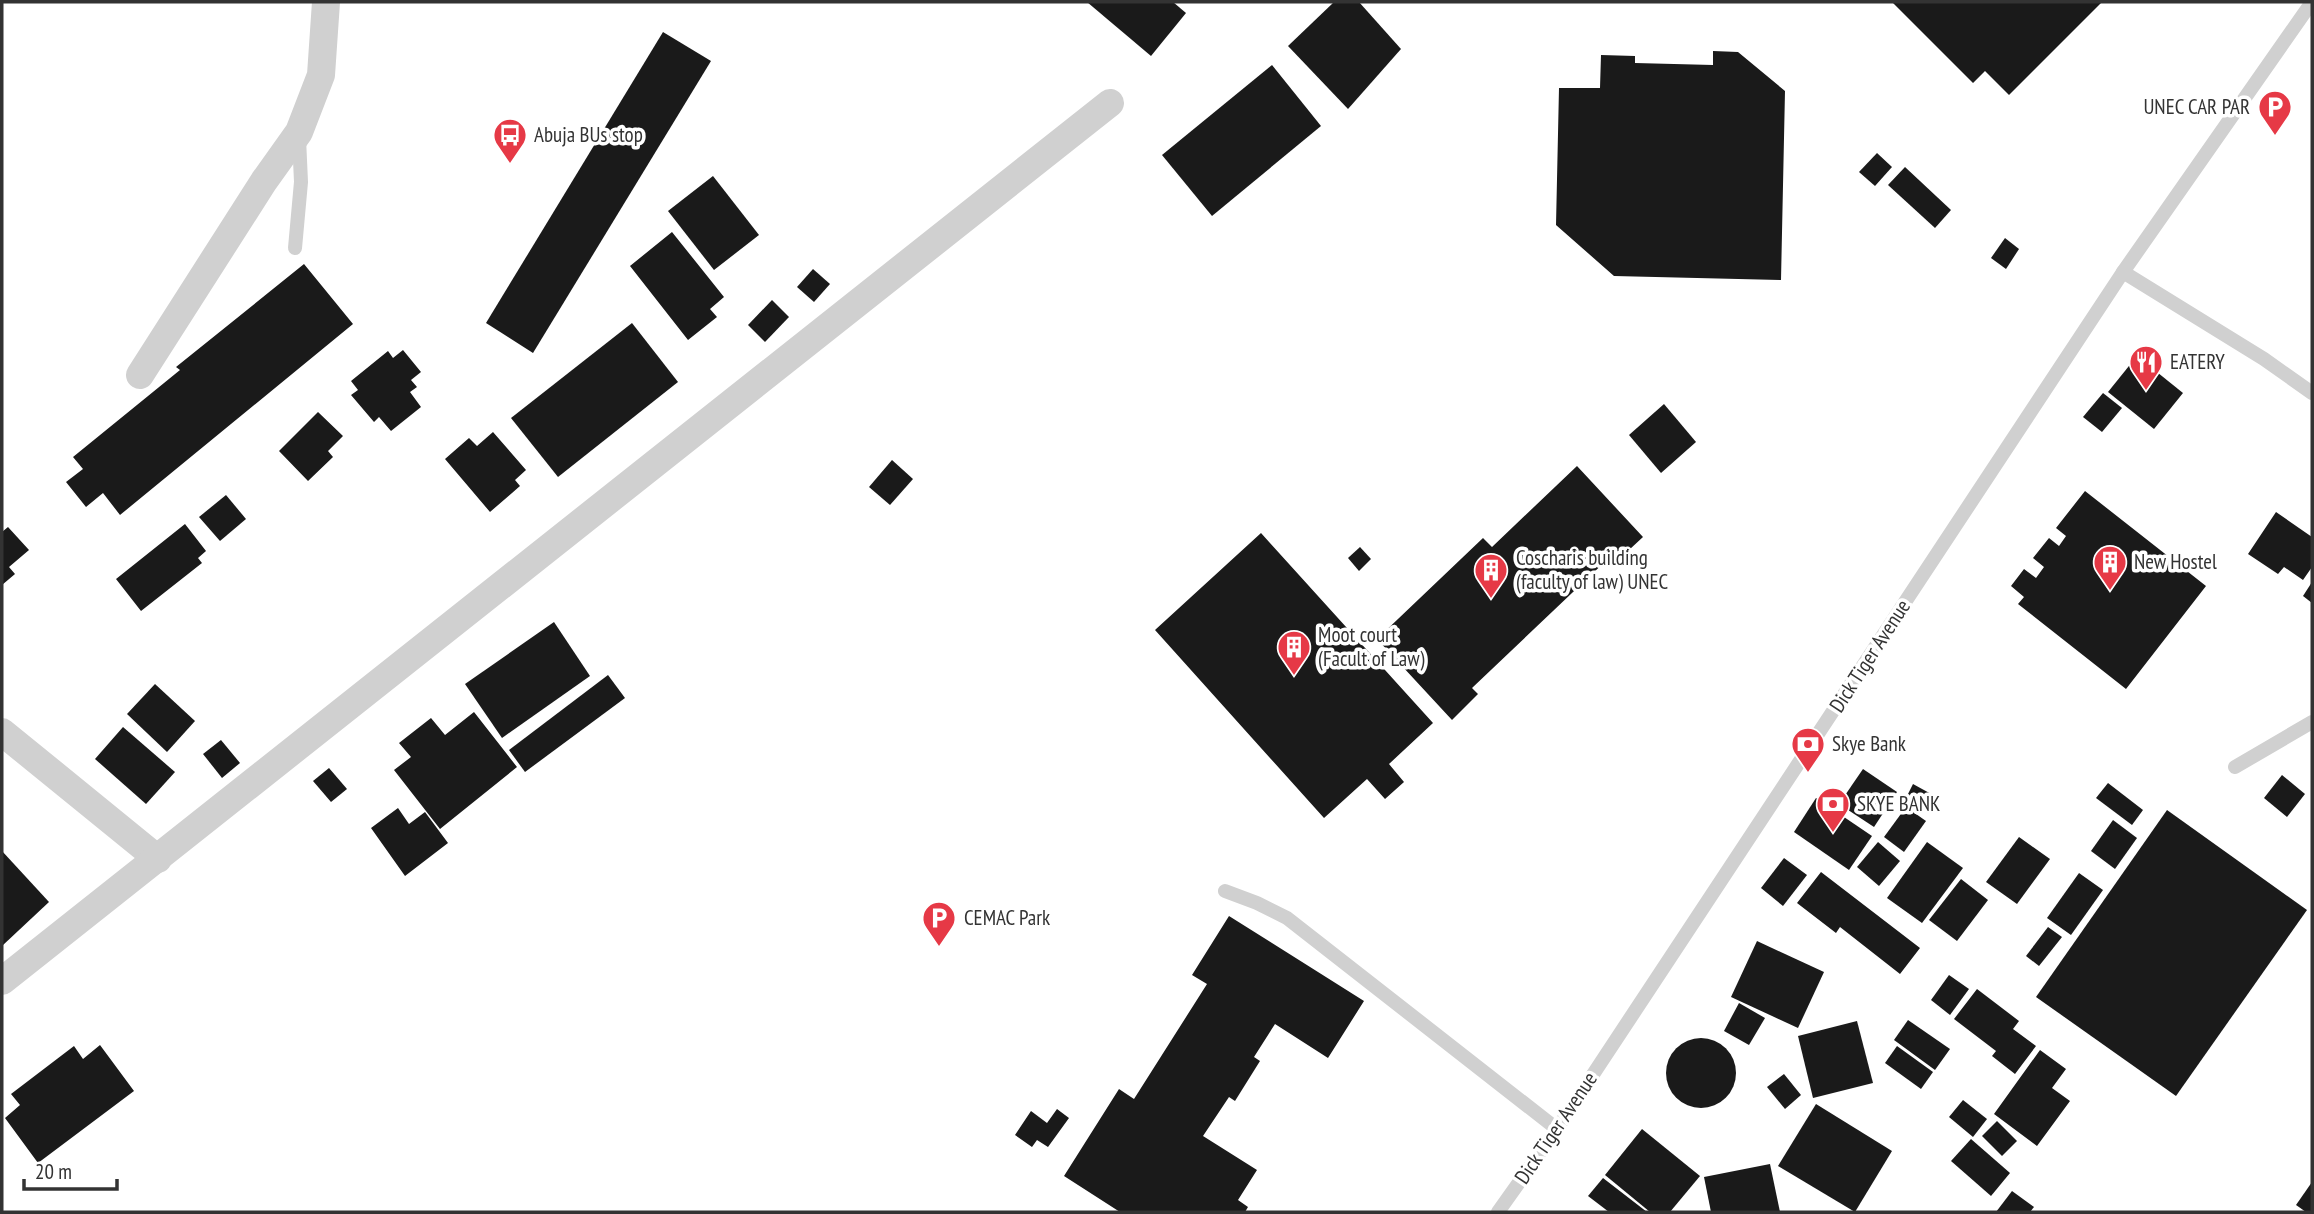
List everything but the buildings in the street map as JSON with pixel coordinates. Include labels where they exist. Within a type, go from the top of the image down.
[{"type":"street","points":[[141,375],[264,181],[299,132],[321,75],[326,2]]},
{"type":"street","points":[[2,981],[1110,103]]},
{"type":"street","points":[[2,732],[158,859]]},
{"type":"lane","name":"Dick Tiger Avenue","points":[[1498,1212],[1557,1129],[2123,272],[2312,2]]},
{"type":"lane","points":[[295,248],[300,182],[299,132]]},
{"type":"lane","points":[[2123,272],[2264,359],[2312,393]]},
{"type":"lane","points":[[2235,768],[2312,722]]},
{"type":"lane","points":[[1225,891],[1257,902],[1287,918],[1557,1129]]},
{"type":"place","name":"UNEC CAR PAR","points":[[2275,137]]},
{"type":"place","name":"Abuja BUs stop","points":[[510,165]]},
{"type":"place","name":"EATERY","points":[[2146,392]]},
{"type":"place","name":"New Hostel","points":[[2110,592]]},
{"type":"place","name":"Coscharis building (faculty of law) UNEC","points":[[1491,600]]},
{"type":"place","name":"Moot court (Facult of Law)","points":[[1294,677]]},
{"type":"place","name":"Skye Bank","points":[[1808,774]]},
{"type":"place","name":"SKYE BANK","points":[[1833,834]]},
{"type":"place","name":"CEMAC Park","points":[[939,948]]}]
